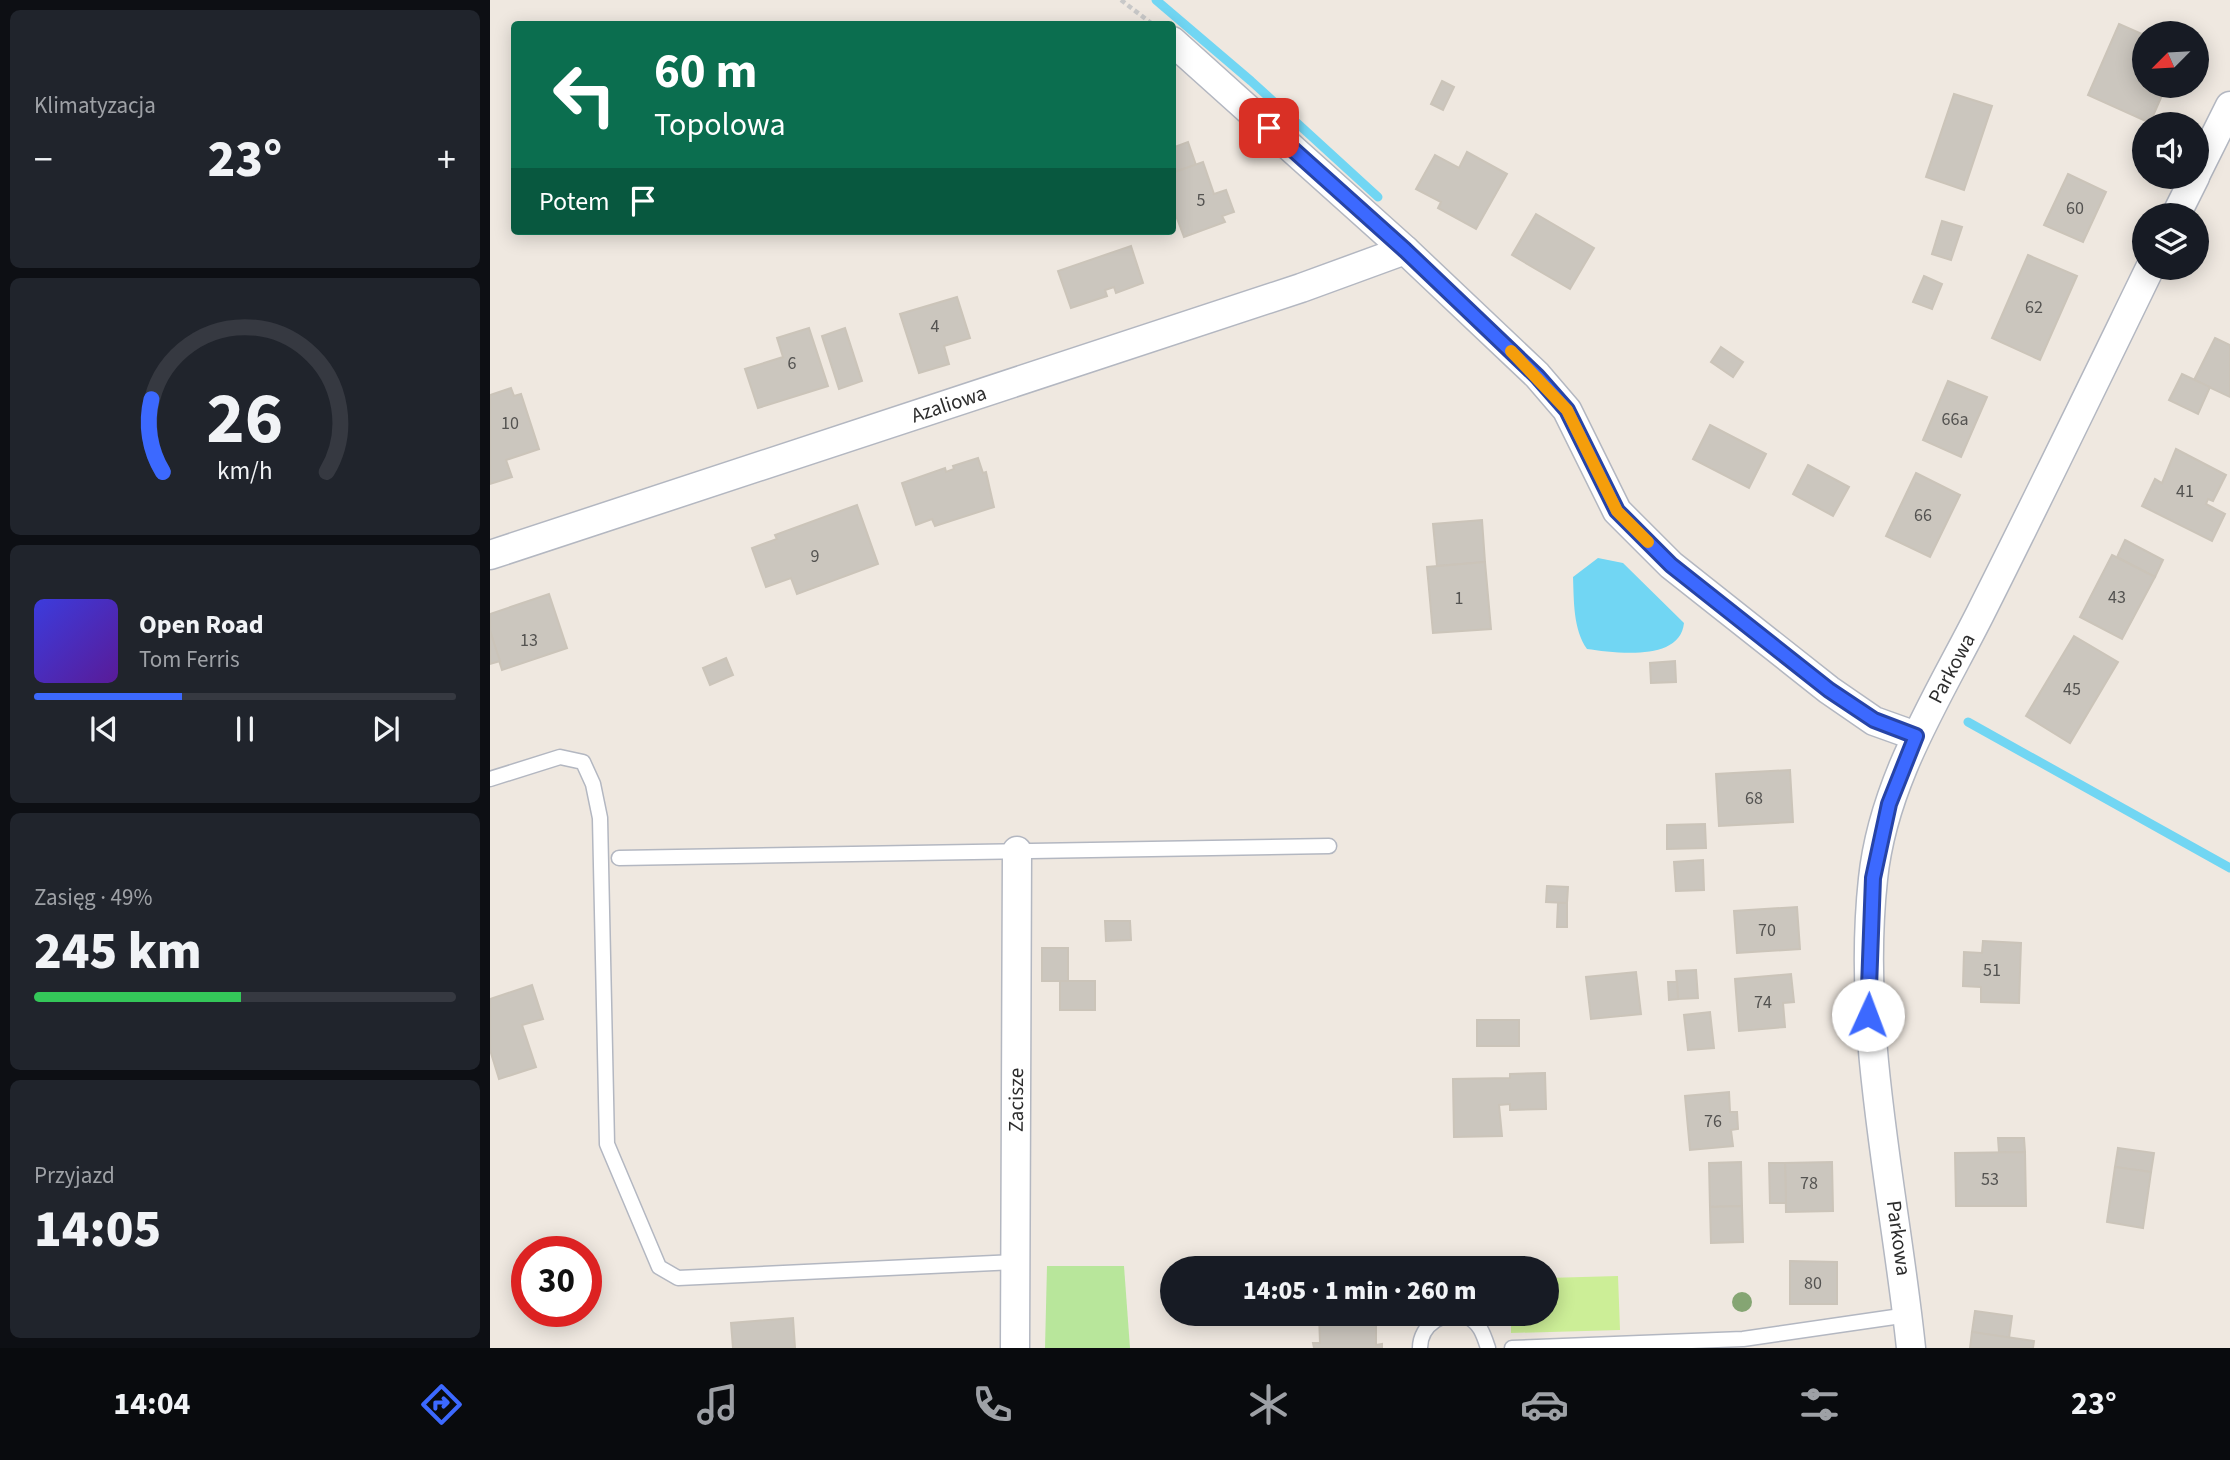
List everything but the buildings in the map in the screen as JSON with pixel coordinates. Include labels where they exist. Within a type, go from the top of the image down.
[{"type":"street","points":[[1176,45],[1405,250],[1537,376],[1567,410],[1617,511],[1671,565],[1829,690],[1874,720],[1916,736]]},
{"type":"street","points":[[2209,149],[2230,106]]},
{"type":"street","name":"Azaliowa","points":[[490,555],[1301,288],[1405,250]]},
{"type":"street","name":"Parkowa","points":[[1911,1348],[1868,1015],[1873,878],[1889,804],[1916,736],[1979,615],[2144,280]]},
{"type":"street","name":"Zacisze","points":[[1015,1348],[1017,851]]},
{"type":"lane","points":[[490,779],[560,757],[583,762],[593,784],[600,818],[607,1144],[659,1267],[678,1278],[1015,1262]]},
{"type":"lane","points":[[619,858],[1329,846]]},
{"type":"lane","points":[[1420,1348],[1420,1340],[1431,1323],[1448,1315],[1468,1317],[1483,1330],[1488,1348]]},
{"type":"lane","points":[[1511,1348],[1743,1339],[1908,1315]]},
{"type":"path","points":[[1121,0],[1149,21]]},
{"type":"green space","points":[[1047,1266],[1124,1266],[1130,1348],[1045,1348]]},
{"type":"green space","points":[[1618,1276],[1620,1330],[1511,1333],[1511,1326],[1559,1326],[1559,1278]]},
{"type":"water","points":[[1598,558],[1623,563],[1684,623],[1680,635],[1671,644],[1645,652],[1629,653],[1587,649],[1577,624],[1573,577]]},
{"type":"waterway","points":[[1156,0],[1251,81],[1378,197]]},
{"type":"waterway","points":[[1968,722],[2230,868]]},
{"type":"slow traffic","points":[[1511,351],[1567,410],[1617,511],[1648,542]]},
{"type":"route","points":[[1269,128],[1405,250],[1537,376],[1567,410],[1617,511],[1671,565],[1829,690],[1874,720],[1916,736],[1889,804],[1873,878],[1868,1015]]}]
